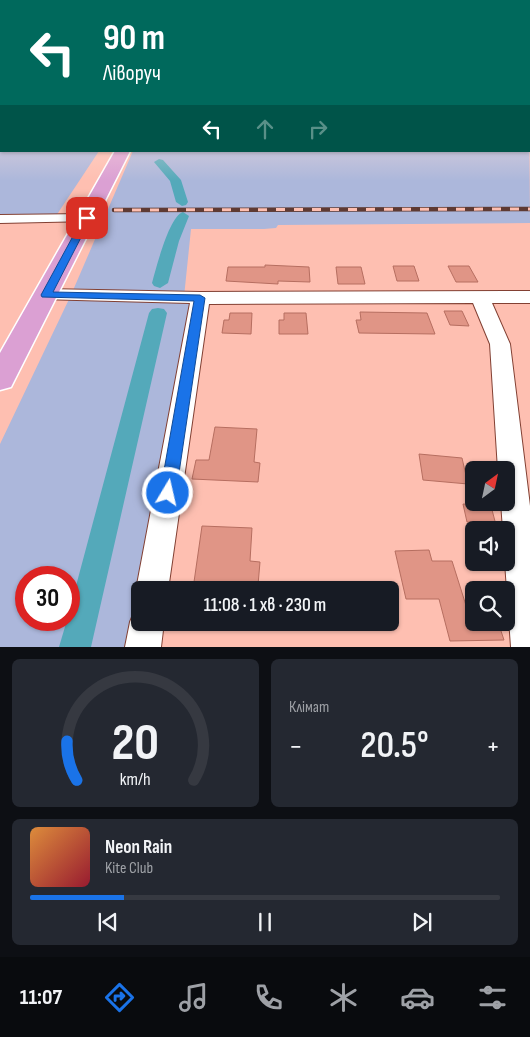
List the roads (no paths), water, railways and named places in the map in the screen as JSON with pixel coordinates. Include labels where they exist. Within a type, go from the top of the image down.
[{"type":"main road","points":[[0,379],[122,152]]},
{"type":"street","points":[[0,219],[87,218]]},
{"type":"street","points":[[46,295],[200,298],[530,297]]},
{"type":"street","points":[[480,297],[500,344],[528,647]]},
{"type":"street","points":[[153,581],[200,298]]},
{"type":"street","points":[[143,647],[146,631]]},
{"type":"waterway","points":[[159,162],[175,180],[182,202]]},
{"type":"waterway","points":[[160,283],[172,241],[183,216]]},
{"type":"waterway","points":[[75,647],[158,313]]},
{"type":"railway","points":[[114,210],[530,209]]}]
